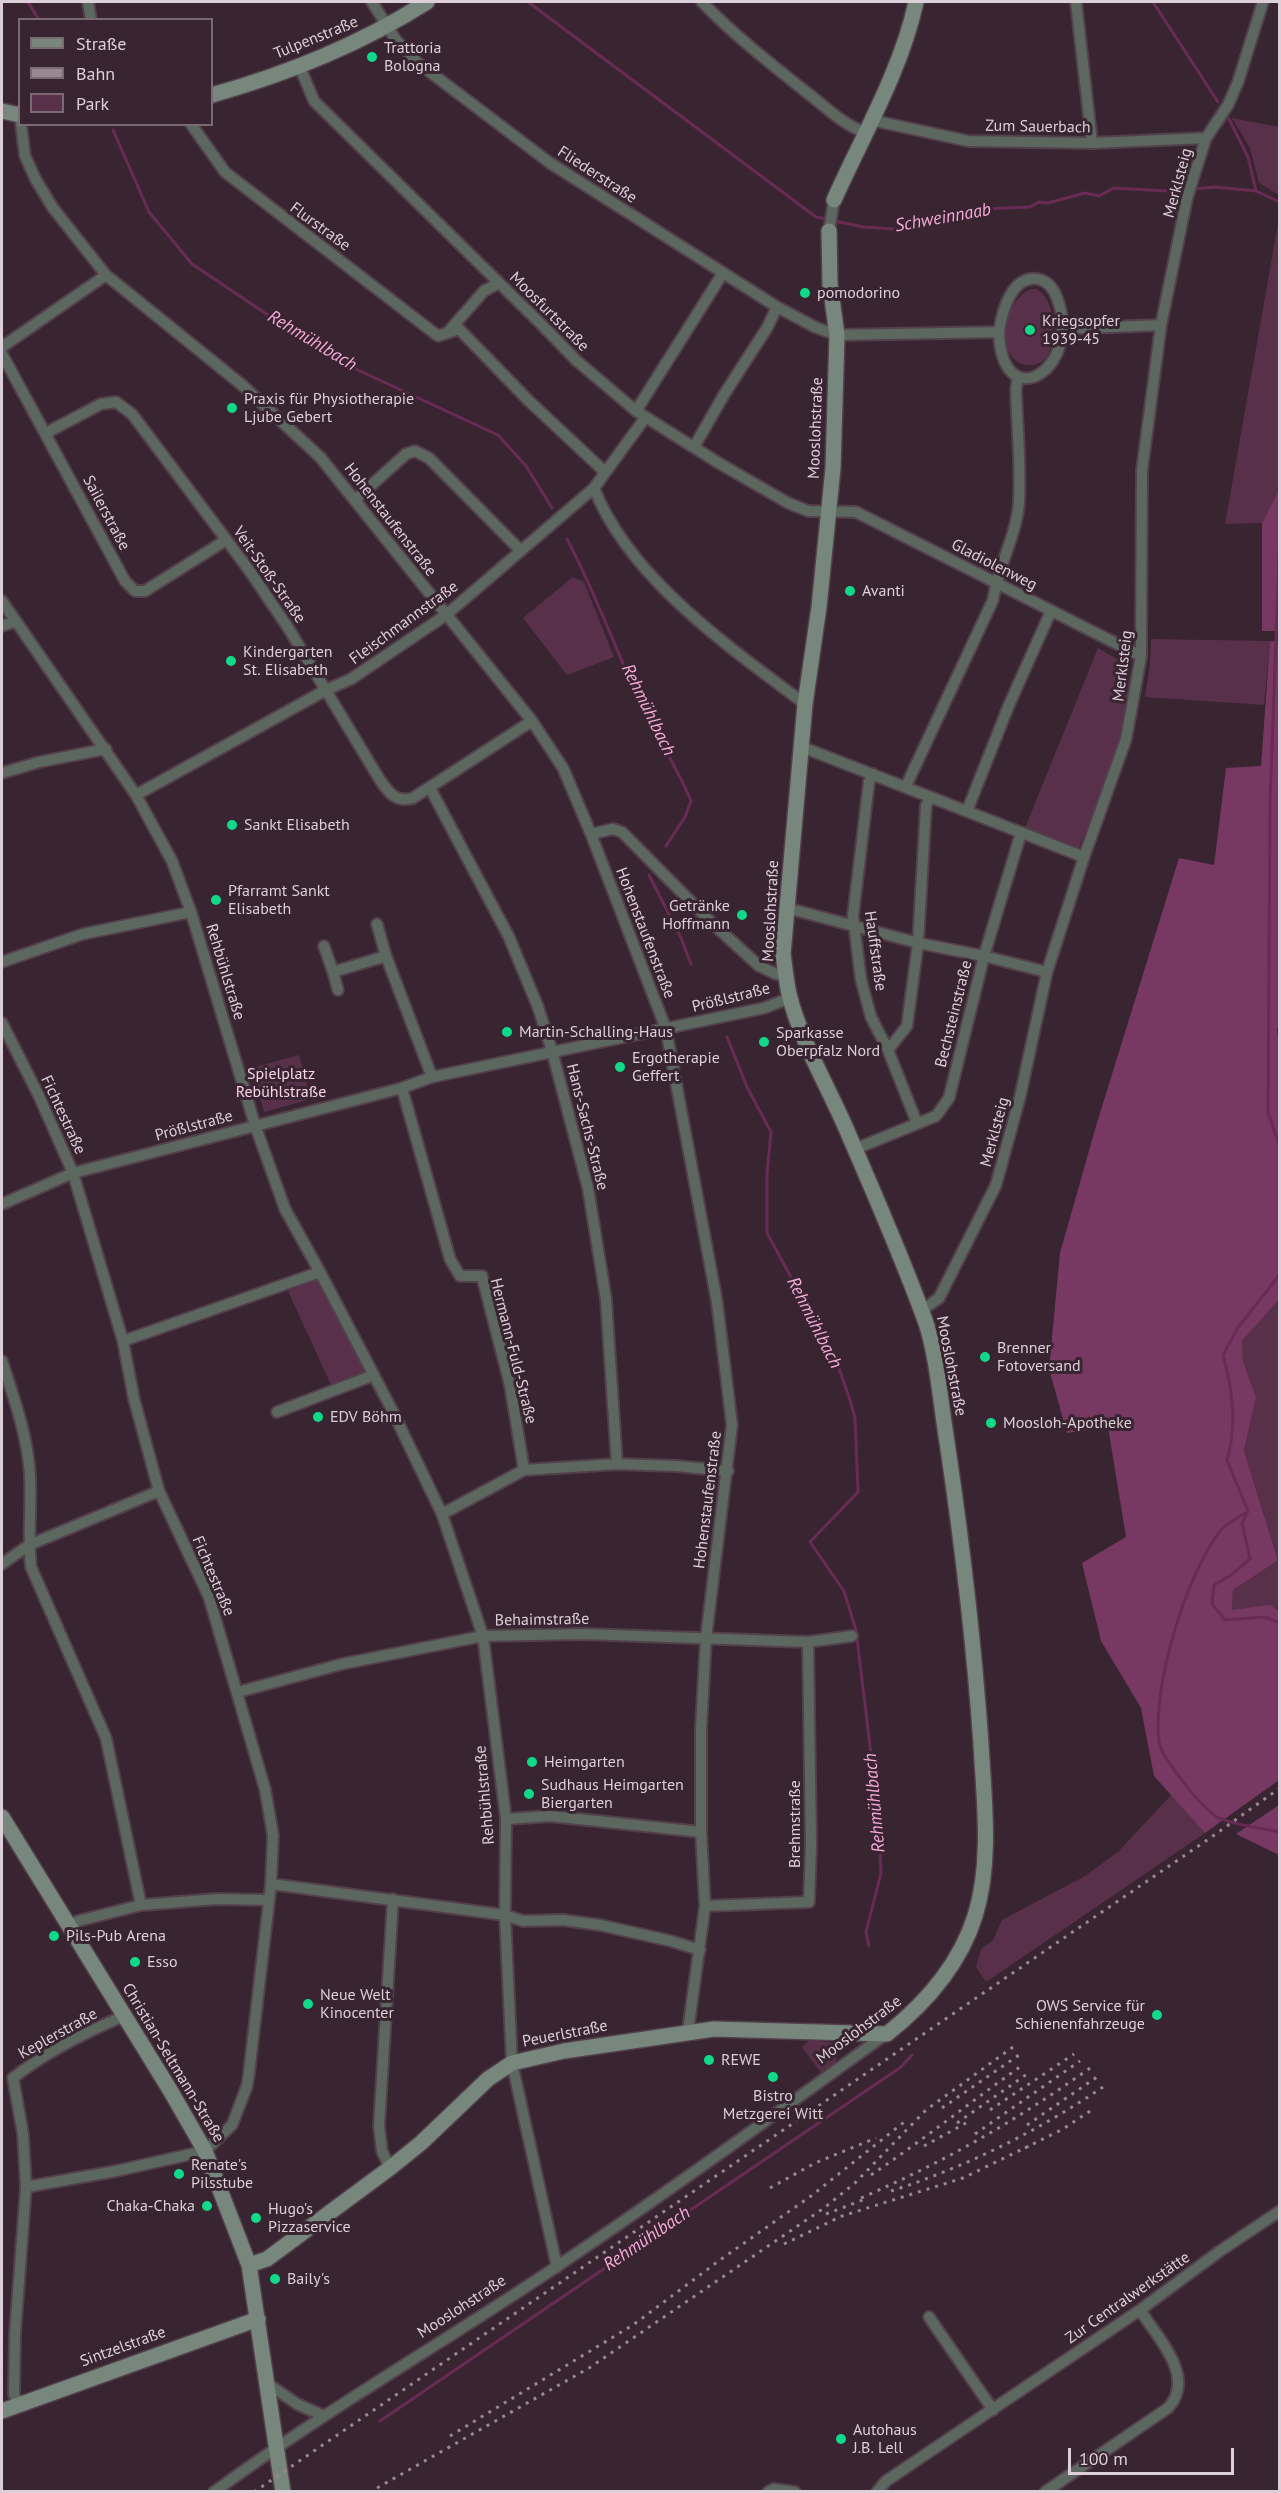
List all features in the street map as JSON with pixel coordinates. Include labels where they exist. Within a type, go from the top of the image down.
[{"type":"street","points":[[88,2],[91,18]]},
{"type":"street","name":"Fliederstraße","points":[[372,2],[396,40],[418,63],[550,163],[777,307],[815,327],[837,334]]},
{"type":"street","name":"Tulpenstraße","points":[[213,94],[299,65],[387,27],[427,2]]},
{"type":"street","points":[[702,2],[716,17],[789,79],[826,107],[868,126]]},
{"type":"street","name":"Mooslohstraße","points":[[214,2492],[275,2447],[557,2267],[738,2142],[887,2034],[908,2018],[934,1991],[965,1940],[975,1917],[981,1886],[985,1841],[979,1724],[966,1584],[941,1402],[927,1326],[855,1149],[796,1018],[790,998],[783,954],[805,704],[831,511],[837,334],[830,284],[829,231],[834,200],[891,78],[912,22],[916,2]]},
{"type":"street","points":[[1076,2],[1092,143]]},
{"type":"street","name":"Merklsteig","points":[[921,1311],[939,1298],[996,1185],[1020,1097],[1047,972],[1084,856],[1126,739],[1142,657],[1142,471],[1161,325],[1187,198],[1206,138],[1228,105],[1238,82],[1263,2]]},
{"type":"street","name":"Moosfurtstraße","points":[[299,65],[314,101],[577,362],[640,415],[788,503],[808,511],[831,511]]},
{"type":"street","points":[[2,111],[18,115]]},
{"type":"street","name":"Hohenstaufenstraße","points":[[21,126],[25,156],[36,180],[53,208],[106,275],[242,385],[321,457],[532,721],[563,768],[591,834],[666,1029],[717,1302],[732,1425],[706,1638],[701,1728],[701,1832],[705,1906],[688,2031]]},
{"type":"street","name":"Flurstraße","points":[[192,126],[212,158],[225,172],[428,329],[438,336],[459,329],[529,401],[605,472]]},
{"type":"street","name":"Zum Sauerbach","points":[[868,126],[968,141],[1092,143],[1206,138]]},
{"type":"street","name":"Fleischmannstraße","points":[[136,795],[326,690],[351,679],[446,615],[594,488],[640,415],[723,273]]},
{"type":"street","points":[[2,347],[106,275]]},
{"type":"street","points":[[1037,279],[1045,282],[1055,292],[1062,314],[1062,329],[1059,349],[1052,365],[1044,373],[1028,379],[1018,377],[1011,371],[1002,356],[999,332],[1002,310],[1012,291],[1025,281],[1037,279]]},
{"type":"street","points":[[446,334],[484,291],[499,283]]},
{"type":"street","points":[[694,447],[724,393],[767,328],[777,307]]},
{"type":"street","points":[[1062,329],[1161,325]]},
{"type":"street","points":[[837,334],[999,332]]},
{"type":"street","name":"Sailerstraße","points":[[2,354],[125,581],[135,591],[145,591],[226,540]]},
{"type":"street","points":[[906,786],[993,600],[995,582],[1009,543],[1019,502],[1016,389],[1018,377]]},
{"type":"street","name":"Veit-Stoß-Straße","points":[[46,433],[100,404],[116,402],[132,414],[287,626],[388,792],[400,800],[405,801],[430,788],[532,721]]},
{"type":"street","points":[[355,500],[406,454],[415,451],[429,458],[521,551]]},
{"type":"street","points":[[594,488],[610,524],[638,561],[699,622],[805,704]]},
{"type":"street","name":"Gladiolenweg","points":[[831,511],[856,512],[1142,657]]},
{"type":"street","name":"Rehbühlstraße","points":[[2,601],[136,795],[171,861],[191,912],[255,1125],[285,1209],[374,1375],[442,1514],[483,1636],[506,1819],[504,1915],[512,2063],[557,2267]]},
{"type":"street","points":[[967,811],[1009,705],[1051,611]]},
{"type":"street","points":[[2,626],[16,621]]},
{"type":"street","points":[[802,747],[1084,856]]},
{"type":"street","points":[[2,773],[39,762],[106,749]]},
{"type":"street","name":"Hauffstraße","points":[[873,774],[869,782],[853,916],[864,991],[871,1017],[888,1050],[917,1123]]},
{"type":"street","name":"Hans-Sachs-Straße","points":[[430,788],[509,937],[538,1007],[552,1051],[588,1188],[606,1299],[617,1464]]},
{"type":"street","points":[[888,1050],[907,1026],[918,943],[926,806],[930,797]]},
{"type":"street","points":[[591,834],[613,829],[622,832],[711,922],[759,966],[776,974],[786,974]]},
{"type":"street","name":"Bechsteinstraße","points":[[855,1149],[936,1116],[949,1098],[984,956],[1021,833]]},
{"type":"street","points":[[787,908],[918,943],[1047,972]]},
{"type":"street","points":[[2,962],[83,934],[191,912]]},
{"type":"street","points":[[377,924],[386,957],[432,1077]]},
{"type":"street","points":[[324,946],[338,990]]},
{"type":"street","points":[[333,972],[386,957]]},
{"type":"street","name":"Prößlstraße","points":[[2,1204],[73,1173],[402,1088],[432,1077],[764,1008],[790,998]]},
{"type":"street","name":"Fichtestraße","points":[[2,1023],[39,1096],[73,1173],[123,1341],[134,1399],[159,1491],[209,1597],[265,1789],[273,1835],[271,1884],[246,2086],[232,2125],[205,2151]]},
{"type":"street","name":"Hermann-Fuld-Straße","points":[[402,1088],[450,1259],[460,1276],[482,1276],[510,1385],[524,1470]]},
{"type":"street","points":[[123,1341],[320,1272]]},
{"type":"street","points":[[2,1361],[23,1430],[29,1467],[31,1567],[106,1738],[141,1905]]},
{"type":"street","points":[[277,1412],[374,1375]]},
{"type":"street","points":[[442,1514],[524,1470],[617,1464],[728,1471]]},
{"type":"street","points":[[2,1564],[29,1545],[159,1491]]},
{"type":"street","name":"Behaimstraße","points":[[238,1692],[342,1664],[483,1636],[584,1634],[808,1642],[852,1636]]},
{"type":"street","name":"Brehmstraße","points":[[705,1906],[808,1902],[811,1845],[808,1642]]},
{"type":"street","points":[[506,1819],[550,1816],[701,1832]]},
{"type":"street","name":"Christian-Seltmann-Straße","points":[[2,1817],[205,2151],[249,2265],[283,2492]]},
{"type":"street","points":[[271,1884],[504,1915],[523,1921],[563,1920],[600,1925],[700,1950]]},
{"type":"street","points":[[69,1927],[78,1922],[141,1905],[217,1899],[269,1900]]},
{"type":"street","points":[[390,2168],[382,2151],[379,2126],[393,1899]]},
{"type":"street","name":"Keplerstraße","points":[[18,2405],[14,2394],[15,2325],[26,2187],[23,2134],[13,2078],[28,2066],[60,2048],[124,2016]]},
{"type":"street","name":"Peuerlstraße","points":[[249,2265],[267,2259],[390,2168],[421,2143],[488,2079],[512,2063],[564,2051],[688,2031],[714,2029],[887,2034]]},
{"type":"street","points":[[26,2187],[116,2171],[205,2151]]},
{"type":"street","name":"Zur Centralwerkstätte","points":[[877,2492],[886,2481],[1140,2310],[1220,2251],[1280,2211]]},
{"type":"street","points":[[1045,2492],[1168,2408],[1175,2400],[1180,2380],[1177,2367],[1140,2310]]},
{"type":"street","points":[[929,2317],[993,2410]]},
{"type":"street","name":"Sintzelstraße","points":[[2,2412],[258,2319]]},
{"type":"street","points":[[267,2383],[297,2404],[324,2416]]},
{"type":"street","points":[[768,2492],[774,2489],[795,2492]]},
{"type":"green space","points":[[1232,118],[1279,127],[1279,195],[1259,183],[1250,148]]},
{"type":"green space","points":[[1279,218],[1279,490],[1262,523],[1225,524]]},
{"type":"green space","points":[[1031,289],[1037,289],[1045,297],[1052,312],[1052,342],[1047,357],[1043,361],[1038,364],[1024,365],[1011,355],[1007,346],[1006,323],[1015,302]]},
{"type":"green space","points":[[573,577],[584,582],[614,657],[567,675],[523,618]]},
{"type":"green space","points":[[1151,639],[1270,641],[1264,705],[1145,697]]},
{"type":"green space","points":[[1098,648],[1129,666],[1130,686],[1122,733],[1079,848],[1025,828]]},
{"type":"green space","name":"Spielplatz Rebühlstraße","points":[[299,1055],[311,1099],[264,1112],[252,1068]]},
{"type":"green space","points":[[318,1278],[366,1373],[332,1387],[288,1291]]},
{"type":"green space","points":[[1279,1298],[1279,1611],[1270,1606],[1232,1611],[1233,1590],[1278,1559],[1244,1451],[1256,1397],[1243,1361],[1242,1341]]},
{"type":"green space","points":[[1172,1794],[1205,1833],[986,1982],[976,1967],[981,1949],[993,1940],[1002,1920],[1085,1876],[1118,1852]]},
{"type":"green space","points":[[810,2040],[832,2043],[837,2050],[836,2061],[821,2073],[802,2047]]},
{"type":"shaded area","points":[[1279,490],[1279,631],[1262,631],[1262,523]]},
{"type":"shaded area","points":[[1270,641],[1280,642],[1280,1027],[1277,1028],[1280,1059],[1280,1298],[1242,1341],[1243,1361],[1256,1397],[1244,1451],[1278,1560],[1233,1590],[1232,1610],[1270,1605],[1279,1611],[1279,1780],[1205,1833],[1154,1776],[1141,1708],[1101,1641],[1082,1563],[1126,1537],[1108,1427],[1067,1433],[1049,1369],[1060,1253],[1096,1126],[1179,858],[1214,865],[1226,768],[1261,766]]},
{"type":"shaded area","points":[[1279,1805],[1279,1855],[1236,1834]]},
{"type":"waterway","name":"Rehmühlbach","points":[[28,2],[38,18]]},
{"type":"waterway","name":"Schweinnaab","points":[[528,2],[816,217],[863,227],[895,229],[930,219],[965,216],[983,209],[1030,207],[1039,202],[1048,203],[1085,193],[1099,196],[1114,188],[1167,191],[1215,187],[1256,191],[1280,202]]},
{"type":"waterway","points":[[1153,2],[1218,102]]},
{"type":"waterway","points":[[1229,119],[1248,157],[1256,191]]},
{"type":"waterway","name":"Rehmühlbach","points":[[113,130],[149,212],[192,264],[332,358],[498,435],[526,466],[552,508]]},
{"type":"waterway","name":"Schweinnaab","points":[[1280,532],[1270,801],[1268,1113],[1280,1147]]},
{"type":"waterway","name":"Rehmühlbach","points":[[567,539],[643,709],[691,801],[685,817],[666,846]]},
{"type":"waterway","name":"Rehmühlbach","points":[[649,875],[681,938],[691,964]]},
{"type":"waterway","name":"Rehmühlbach","points":[[727,1037],[747,1087],[771,1132],[767,1174],[767,1233],[836,1360],[855,1418],[858,1492],[810,1542],[844,1591],[856,1630],[878,1812],[881,1873],[866,1932],[869,1946]]},
{"type":"waterway","name":"Schweinnaab","points":[[1280,1274],[1237,1329],[1223,1355],[1229,1382],[1233,1421],[1227,1460],[1248,1511],[1242,1523],[1250,1559],[1231,1575],[1214,1585],[1212,1604],[1225,1620],[1265,1617],[1280,1623]]},
{"type":"waterway","points":[[1247,1512],[1221,1530],[1208,1549],[1184,1602],[1166,1662],[1158,1719],[1159,1742],[1161,1749],[1183,1782],[1217,1817],[1238,1824],[1280,1832]]},
{"type":"waterway","name":"Rehmühlbach","points":[[380,2421],[901,2067],[912,2055]]},
{"type":"railway","points":[[254,2492],[1280,1788]]},
{"type":"railway","points":[[377,2488],[589,2368],[824,2208],[855,2183],[926,2110],[1013,2047]]},
{"type":"railway","points":[[990,2110],[1074,2054]]},
{"type":"railway","points":[[942,2108],[1019,2055]]},
{"type":"railway","points":[[975,2134],[1080,2061]]},
{"type":"railway","points":[[871,2175],[1024,2064]]},
{"type":"railway","points":[[861,2198],[951,2155],[1034,2106],[1090,2068]]},
{"type":"railway","points":[[957,2123],[1030,2072]]},
{"type":"railway","points":[[1027,2125],[1097,2077]]},
{"type":"railway","points":[[891,2191],[947,2171],[1001,2147],[1103,2087]]},
{"type":"railway","points":[[1025,2148],[1063,2129],[1093,2109]]},
{"type":"railway","points":[[450,2436],[633,2325],[811,2196],[908,2119]]},
{"type":"railway","points":[[924,2146],[966,2123]]},
{"type":"railway","points":[[770,2188],[815,2163],[876,2138]]},
{"type":"railway","points":[[784,2244],[842,2216],[963,2178],[1031,2145]]},
{"type":"railway","points":[[826,2214],[868,2198]]},
{"type":"place","name":"Trattoria Bologna","points":[[372,57]]},
{"type":"place","name":"pomodorino","points":[[805,293]]},
{"type":"place","name":"Kriegsopfer 1939-45","points":[[1030,330]]},
{"type":"place","name":"Praxis für Physiotherapie Ljube Gebert","points":[[232,408]]},
{"type":"place","name":"Avanti","points":[[850,591]]},
{"type":"place","name":"Kindergarten St. Elisabeth","points":[[231,661]]},
{"type":"place","name":"Sankt Elisabeth","points":[[232,825]]},
{"type":"place","name":"Pfarramt Sankt Elisabeth","points":[[216,900]]},
{"type":"place","name":"Getränke Hoffmann","points":[[742,915]]},
{"type":"place","name":"Martin-Schalling-Haus","points":[[507,1032]]},
{"type":"place","name":"Sparkasse Oberpfalz Nord","points":[[764,1042]]},
{"type":"place","name":"Ergotherapie Geffert","points":[[620,1067]]},
{"type":"place","name":"Brenner Fotoversand","points":[[985,1357]]},
{"type":"place","name":"EDV Böhm","points":[[318,1417]]},
{"type":"place","name":"Moosloh-Apotheke","points":[[991,1423]]},
{"type":"place","name":"Heimgarten","points":[[532,1762]]},
{"type":"place","name":"Sudhaus Heimgarten Biergarten","points":[[529,1794]]},
{"type":"place","name":"Pils-Pub Arena","points":[[54,1936]]},
{"type":"place","name":"Esso","points":[[135,1962]]},
{"type":"place","name":"Neue Welt Kinocenter","points":[[308,2004]]},
{"type":"place","name":"OWS Service für Schienenfahrzeuge","points":[[1157,2015]]},
{"type":"place","name":"REWE","points":[[709,2060]]},
{"type":"place","name":"Bistro Metzgerei Witt","points":[[773,2077]]},
{"type":"place","name":"Renate's Pilsstube","points":[[179,2174]]},
{"type":"place","name":"Chaka-Chaka","points":[[207,2206]]},
{"type":"place","name":"Hugo's Pizzaservice","points":[[256,2218]]},
{"type":"place","name":"Baily's","points":[[275,2279]]},
{"type":"place","name":"Autohaus J.B. Lell","points":[[841,2439]]}]
